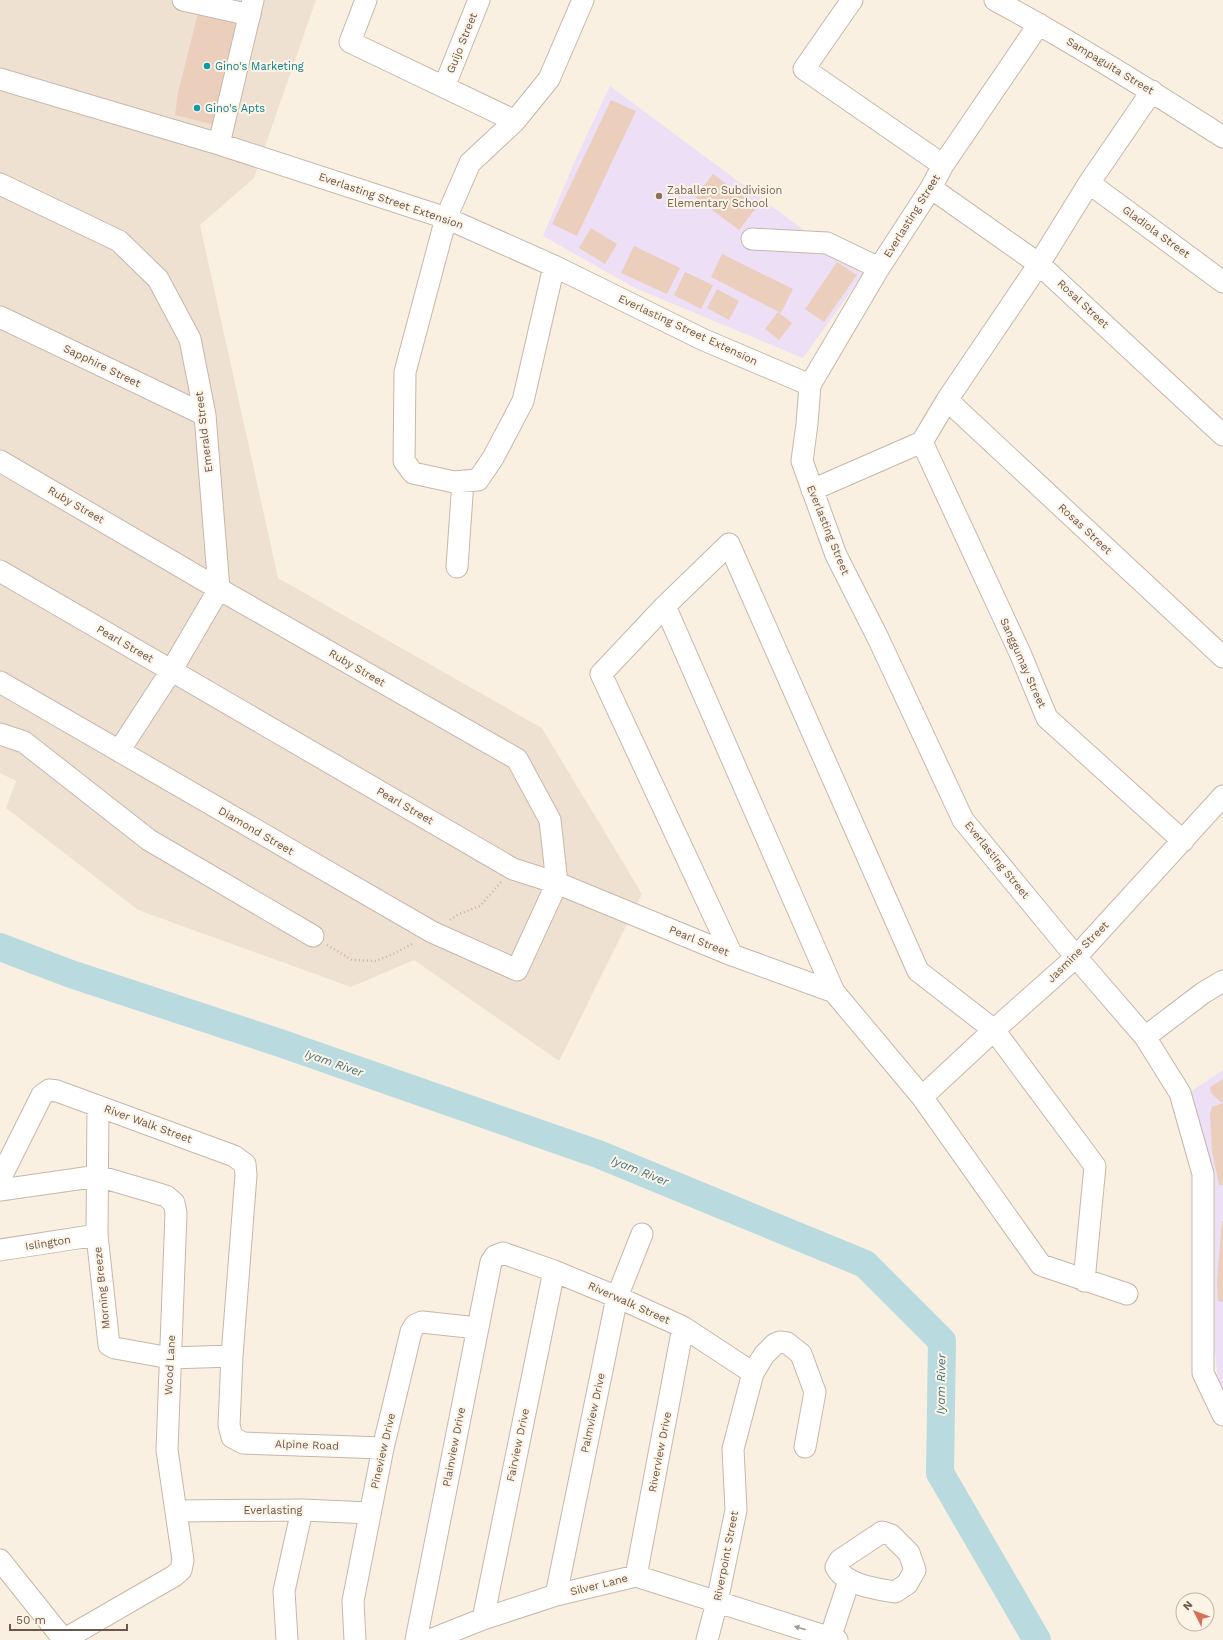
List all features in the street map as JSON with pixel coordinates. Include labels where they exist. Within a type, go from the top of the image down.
[{"type":"street","points":[[183,0],[251,7],[219,144]]},
{"type":"street","points":[[366,0],[350,42],[514,121]]},
{"type":"street","name":"Guijo Street","points":[[444,87],[479,0]]},
{"type":"street","points":[[554,266],[522,401],[493,458],[478,480],[454,482],[413,473],[404,461],[405,372],[446,218],[470,163],[514,121],[549,79],[583,0]]},
{"type":"street","points":[[852,0],[804,69],[943,165]]},
{"type":"street","name":"Sampaguita Street","points":[[995,0],[1018,6],[1039,24],[1152,91],[1223,136]]},
{"type":"street","name":"Everlasting Street","points":[[1039,24],[943,165],[931,188],[879,268],[810,385],[802,461],[836,555],[878,638],[963,820],[1076,957],[1145,1037],[1180,1093],[1203,1174],[1203,1373],[1223,1415]]},
{"type":"street","name":"Everlasting Street Extension","points":[[0,79],[219,144],[446,218],[554,266],[704,340],[810,385]]},
{"type":"street","points":[[812,490],[922,442],[947,400],[1039,264],[1088,183],[1152,91]]},
{"type":"street","name":"Gladiola Street","points":[[1088,183],[1223,282]]},
{"type":"street","name":"Emerald Street","points":[[0,184],[119,241],[158,279],[190,340],[204,415],[220,589]]},
{"type":"street","name":"Rosal Street","points":[[931,188],[1039,264],[1223,435]]},
{"type":"street","points":[[752,239],[827,243],[879,268]]},
{"type":"street","name":"Sapphire Street","points":[[0,317],[204,415]]},
{"type":"street","name":"Rosas Street","points":[[947,400],[1223,658]]},
{"type":"street","name":"Sanggumay Street","points":[[922,442],[1020,653],[1047,718],[1183,841]]},
{"type":"street","name":"Ruby Street","points":[[0,461],[517,759],[550,820],[557,883]]},
{"type":"street","points":[[457,567],[463,482]]},
{"type":"street","points":[[732,954],[601,674],[665,606],[729,544],[918,971],[994,1030],[1096,1166],[1084,1280]]},
{"type":"street","name":"Pearl Street","points":[[0,571],[514,869],[557,883],[732,954],[834,992]]},
{"type":"street","points":[[119,751],[171,671],[220,589]]},
{"type":"street","points":[[665,606],[834,992],[922,1097],[1041,1265],[1127,1294]]},
{"type":"street","name":"Diamond Street","points":[[0,682],[432,932],[517,970],[557,883]]},
{"type":"street","points":[[0,734],[24,742],[149,840],[313,936]]},
{"type":"street","name":"Jasmine Street","points":[[922,1097],[1076,957],[1223,796]]},
{"type":"street","points":[[1145,1037],[1223,981]]},
{"type":"street","name":"River Walk Street","points":[[0,1179],[42,1095],[49,1090],[57,1090],[234,1156],[245,1164],[246,1175],[232,1356]]},
{"type":"street","name":"Morning Breeze","points":[[98,1106],[97,1235],[109,1345],[115,1348],[170,1358],[232,1356]]},
{"type":"street","name":"Wood Lane","points":[[0,1190],[98,1176],[166,1196],[174,1203],[176,1213],[167,1450],[183,1560],[180,1570],[174,1576],[64,1640]]},
{"type":"street","name":"Palmview Drive","points":[[556,1595],[617,1297],[642,1234]]},
{"type":"street","name":"Islington","points":[[0,1250],[97,1235]]},
{"type":"street","name":"Riverwalk Street","points":[[495,1256],[503,1253],[554,1271],[684,1327],[753,1373]]},
{"type":"street","name":"Plainview Drive","points":[[416,1640],[477,1328],[491,1262],[495,1256]]},
{"type":"street","name":"Fairview Drive","points":[[483,1619],[554,1271]]},
{"type":"street","name":"Pineview Drive","points":[[355,1640],[353,1601],[383,1448],[411,1332],[415,1325],[422,1322],[477,1328]]},
{"type":"street","name":"Riverview Drive","points":[[636,1576],[684,1327]]},
{"type":"street","name":"Riverpoint Street","points":[[707,1640],[717,1602],[736,1510],[733,1449],[753,1373],[764,1355],[775,1344],[780,1342],[787,1343],[801,1354],[815,1392],[805,1447]]},
{"type":"street","name":"Alpine Road","points":[[232,1356],[229,1425],[232,1437],[243,1442],[383,1448]]},
{"type":"street","points":[[287,1640],[284,1591],[302,1510]]},
{"type":"street","name":"Everlasting","points":[[176,1511],[302,1510],[370,1513]]},
{"type":"street","points":[[0,1560],[64,1640]]},
{"type":"street","name":"Silver Lane","points":[[430,1640],[483,1619],[556,1595],[636,1576],[834,1639]]},
{"type":"street","points":[[834,1639],[849,1581]]},
{"type":"path","points":[[313,936],[352,960],[376,961],[395,953],[432,932],[459,914],[480,906],[514,869]]},
{"type":"shaded area","points":[[0,0],[316,0],[254,178],[200,225],[278,578],[542,728],[642,894],[559,1061],[414,960],[351,987],[138,910],[6,808],[16,781],[0,773]]},
{"type":"shaded area","name":"Zaballero Subdivision Elementary School","points":[[610,86],[863,274],[803,358],[635,288],[543,236],[577,156]]},
{"type":"shaded area","points":[[1223,1070],[1223,1395],[1218,1382],[1208,1286],[1214,1203],[1189,1093]]},
{"type":"building","name":"Gino's Marketing","points":[[199,9],[239,17],[215,125],[175,115],[178,93]]},
{"type":"building","points":[[611,100],[636,111],[577,236],[552,224]]},
{"type":"building","points":[[713,174],[757,207],[739,230],[695,197]]},
{"type":"building","points":[[591,228],[617,244],[605,264],[579,248]]},
{"type":"building","points":[[634,246],[680,268],[667,294],[621,273]]},
{"type":"building","points":[[722,254],[793,289],[781,313],[711,277]]},
{"type":"building","points":[[837,262],[857,275],[824,322],[805,309]]},
{"type":"building","points":[[685,272],[713,285],[701,309],[674,295]]},
{"type":"building","points":[[717,289],[739,301],[729,320],[707,308]]},
{"type":"building","points":[[778,312],[792,323],[779,340],[765,329]]},
{"type":"building","points":[[1223,1079],[1223,1101],[1221,1102],[1211,1093],[1210,1087]]},
{"type":"building","points":[[1223,1103],[1223,1185],[1219,1185],[1212,1151],[1210,1113],[1212,1107]]},
{"type":"building","points":[[1222,1221],[1223,1302],[1218,1301],[1217,1282]]},
{"type":"waterway","name":"Iyam River","points":[[0,947],[71,974],[280,1043],[598,1154],[865,1264],[942,1341],[940,1473],[1037,1640]]},
{"type":"place","name":"Gino's Marketing","points":[[207,66]]},
{"type":"place","name":"Gino's Apts","points":[[197,108]]},
{"type":"place","name":"Zaballero Subdivision Elementary School","points":[[659,196]]}]
